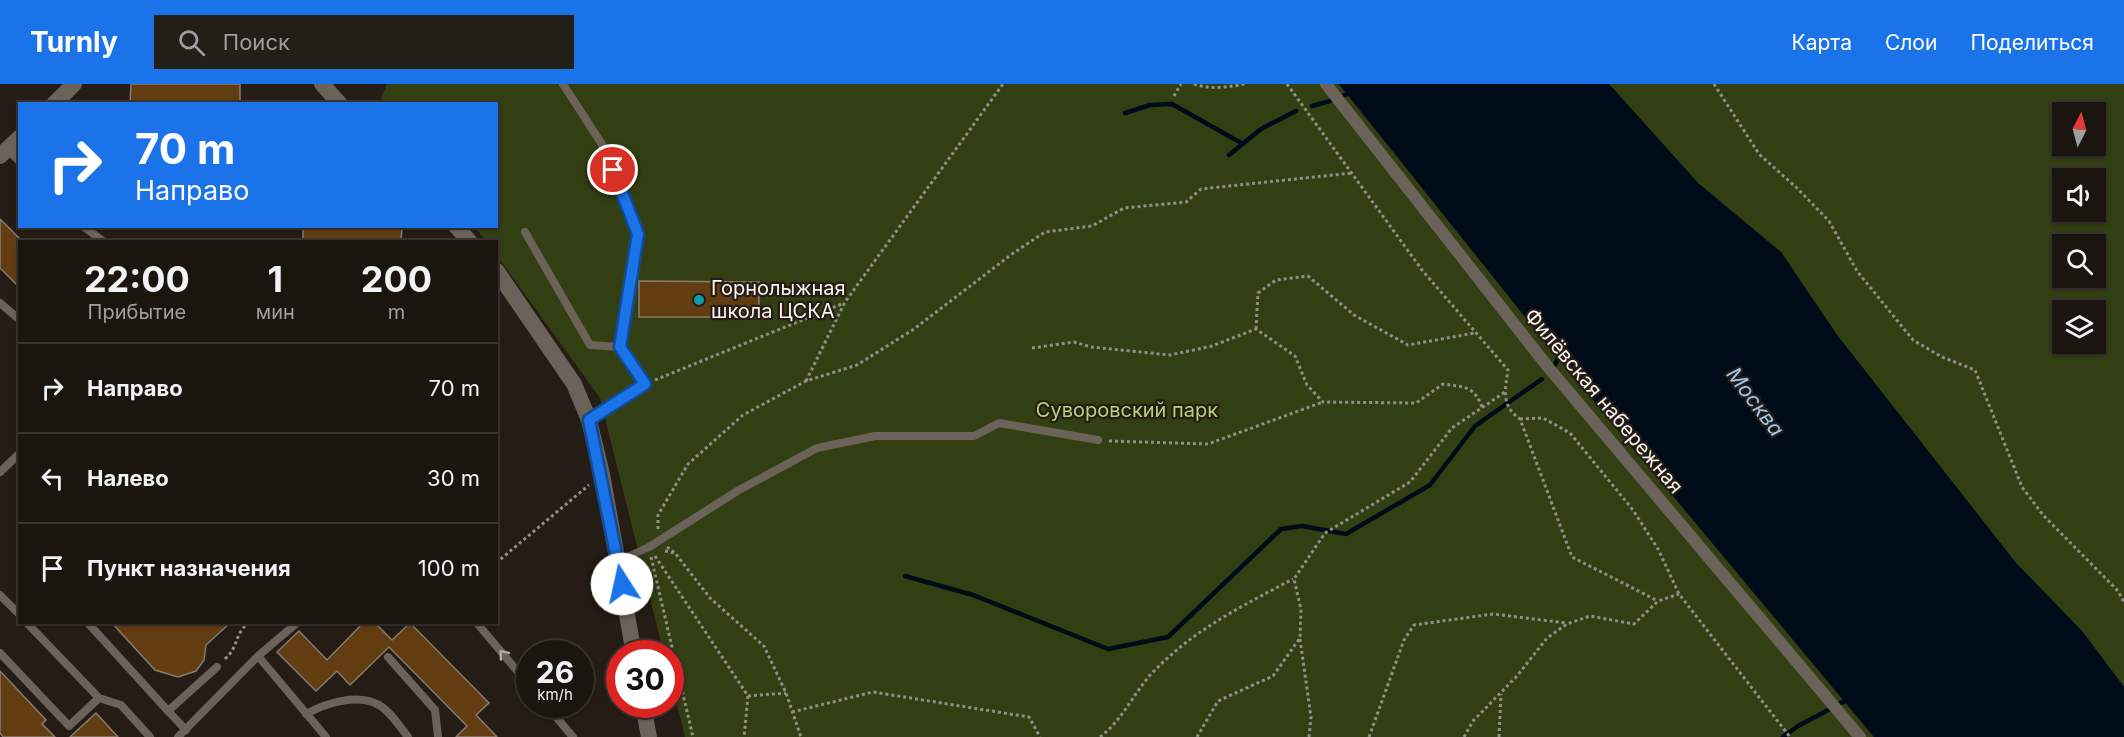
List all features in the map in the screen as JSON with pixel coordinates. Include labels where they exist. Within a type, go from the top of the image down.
[{"type":"street","points":[[322,84],[338,102]]},
{"type":"street","name":"Филёвская набережная","points":[[1326,84],[1548,367],[1860,737]]},
{"type":"street","points":[[4,152],[18,139]]},
{"type":"street","points":[[458,228],[468,240]]},
{"type":"street","points":[[498,273],[574,384],[589,420],[619,561],[632,640]]},
{"type":"street","points":[[645,718],[648,737]]},
{"type":"lane","points":[[563,84],[604,149],[638,234],[620,347],[645,384],[589,420]]},
{"type":"lane","points":[[4,152],[18,161]]},
{"type":"lane","points":[[85,228],[101,240]]},
{"type":"lane","points":[[525,232],[590,345],[620,347]]},
{"type":"lane","points":[[0,303],[18,318]]},
{"type":"lane","points":[[619,561],[649,547],[739,490],[816,448],[875,436],[974,436],[999,423],[1098,440]]},
{"type":"lane","points":[[0,472],[18,455]]},
{"type":"lane","points":[[0,595],[18,613]]},
{"type":"lane","points":[[28,624],[99,698],[121,705],[150,737]]},
{"type":"lane","points":[[89,624],[186,730]]},
{"type":"lane","points":[[178,737],[258,656],[296,624]]},
{"type":"lane","points":[[478,624],[516,669]]},
{"type":"lane","points":[[0,653],[69,726],[99,698]]},
{"type":"lane","points":[[258,656],[326,737]]},
{"type":"lane","points":[[388,657],[435,710],[438,737]]},
{"type":"lane","points":[[168,711],[217,667]]},
{"type":"lane","points":[[306,714],[323,705],[363,699],[381,706],[408,737]]},
{"type":"lane","points":[[557,718],[573,737]]},
{"type":"path","points":[[806,381],[845,302],[1003,84]]},
{"type":"path","points":[[1174,96],[1180,84]]},
{"type":"path","points":[[1194,84],[1227,87],[1245,84]]},
{"type":"path","points":[[1287,84],[1422,270],[1508,370],[1505,392],[1510,412],[1520,419],[1572,557],[1658,601]]},
{"type":"path","points":[[1714,84],[1759,154],[1829,221],[1857,271],[1913,340],[1942,357],[1975,370],[2022,488],[2043,515],[2118,591],[2124,602]]},
{"type":"path","points":[[658,540],[658,515],[688,464],[742,416],[806,381],[857,365],[914,329],[1012,254],[1045,232],[1092,226],[1124,208],[1186,202],[1201,189],[1352,173]]},
{"type":"path","points":[[1256,329],[1258,293],[1276,280],[1308,276],[1354,315],[1408,345],[1475,333]]},
{"type":"path","points":[[645,384],[845,302]]},
{"type":"path","points":[[1032,348],[1074,342],[1091,347],[1170,355],[1212,346],[1256,329]]},
{"type":"path","points":[[1256,329],[1294,356],[1307,385],[1323,402]]},
{"type":"path","points":[[1098,440],[1208,444],[1323,402],[1416,403],[1443,384],[1463,387],[1477,394],[1482,407]]},
{"type":"path","points":[[1100,737],[1114,726],[1154,670],[1214,620],[1294,579],[1325,533],[1410,482],[1452,428],[1505,392]]},
{"type":"path","points":[[1520,419],[1543,418],[1570,433],[1639,520],[1658,549],[1679,594],[1790,737]]},
{"type":"path","points":[[498,561],[602,474]]},
{"type":"path","points":[[649,547],[675,553],[710,598],[764,646],[786,693],[801,737]]},
{"type":"path","points":[[649,547],[748,696],[744,737]]},
{"type":"path","points":[[649,547],[693,737]]},
{"type":"path","points":[[1294,579],[1301,609],[1300,638],[1311,717],[1309,737]]},
{"type":"path","points":[[1464,737],[1473,721],[1501,693],[1547,638],[1567,624],[1590,616],[1635,624],[1658,601],[1679,594]]},
{"type":"path","points":[[1369,737],[1404,640],[1414,625],[1493,614],[1567,624]]},
{"type":"path","points":[[217,667],[236,649],[238,633],[247,624]]},
{"type":"path","points":[[1197,737],[1218,701],[1273,676],[1300,638]]},
{"type":"path","points":[[792,712],[873,692],[1029,717],[1040,737]]},
{"type":"path","points":[[748,696],[786,693]]},
{"type":"path","points":[[1499,737],[1501,693]]},
{"type":"green space","name":"Суворовский парк","points":[[387,84],[1339,84],[1558,358],[1874,737],[685,737],[680,718],[684,718],[684,640],[660,640],[600,398],[498,257],[498,240],[485,240],[476,228],[498,228],[498,102],[384,102],[381,98]]},
{"type":"green space","points":[[1609,84],[2124,84],[2124,687],[2082,631],[2016,563],[1837,335],[1781,252],[1698,183]]},
{"type":"water","name":"Москва","points":[[1339,84],[1609,84],[1698,183],[1781,252],[1837,335],[2016,563],[2082,631],[2124,687],[2124,737],[1874,737],[1558,358]]},
{"type":"building","points":[[131,84],[240,84],[240,102],[130,102]]},
{"type":"building","points":[[0,219],[20,239],[18,240],[18,286],[0,268]]},
{"type":"building","points":[[303,228],[402,228],[401,240],[303,240]]},
{"type":"building","name":"Горнолыжная школа ЦСКА","points":[[639,281],[759,282],[759,317],[639,317]]},
{"type":"building","points":[[113,624],[229,624],[206,645],[204,660],[196,671],[178,677],[155,670]]},
{"type":"building","points":[[362,624],[376,624],[392,640],[411,624],[489,703],[476,715],[497,737],[456,737],[467,726],[389,647],[350,685],[337,671],[316,691],[277,652],[299,631],[327,660]]},
{"type":"building","points":[[0,671],[46,720],[42,724],[55,737],[3,737],[0,733]]},
{"type":"building","points":[[96,713],[118,737],[70,737]]},
{"type":"waterway","points":[[1340,97],[1347,94]]},
{"type":"waterway","points":[[1312,106],[1330,101]]},
{"type":"waterway","points":[[1125,113],[1150,105],[1172,104],[1243,144]]},
{"type":"waterway","points":[[1229,155],[1261,129],[1296,111]]},
{"type":"waterway","points":[[1554,367],[1558,358]]},
{"type":"waterway","points":[[905,576],[973,595],[1108,649],[1168,637],[1281,529],[1302,526],[1346,534],[1430,485],[1475,426],[1542,379]]},
{"type":"waterway","points":[[1783,737],[1798,726],[1845,701]]},
{"type":"place","name":"Горнолыжная школа ЦСКА","points":[[699,300]]},
{"type":"route","points":[[613,170],[638,234],[620,347],[645,384],[605,412],[589,420],[602,474],[622,584]]}]
